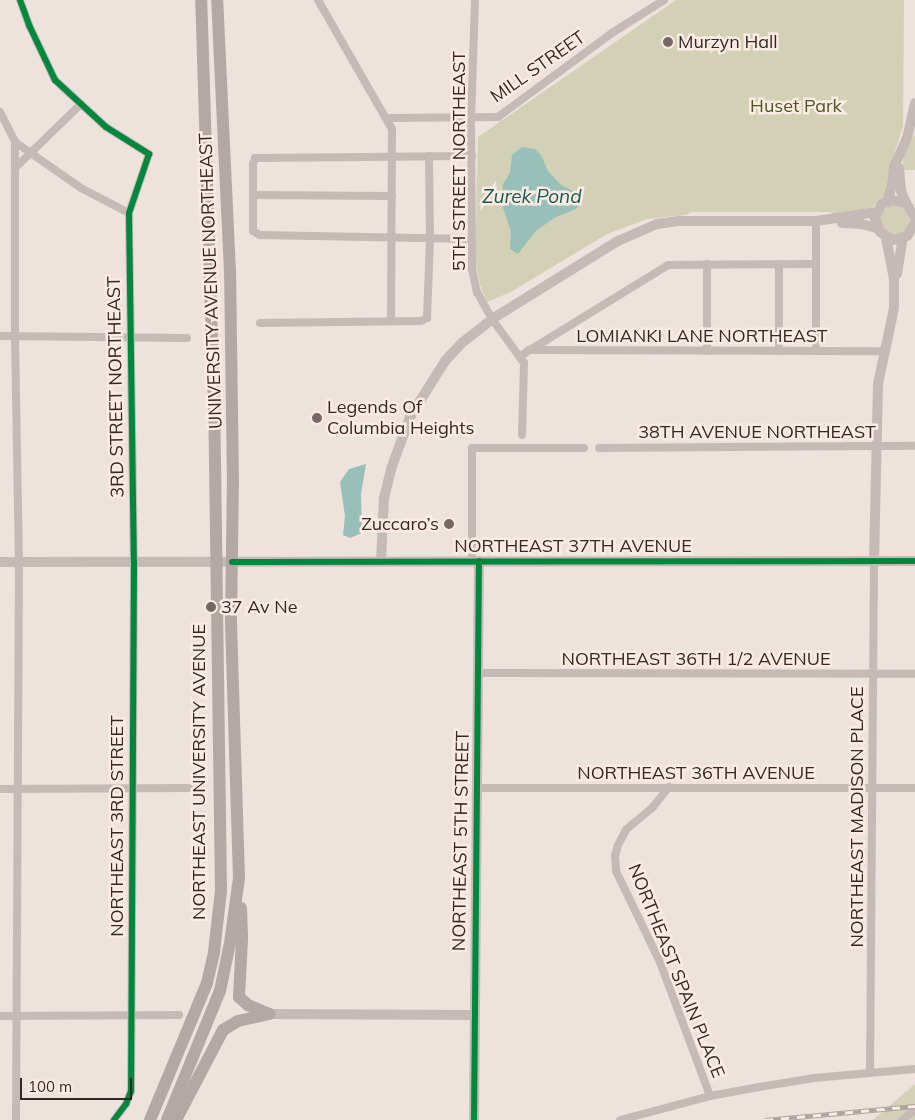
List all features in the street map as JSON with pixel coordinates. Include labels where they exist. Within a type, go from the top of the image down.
[{"type":"main road","name":"UNIVERSITY AVENUE NORTHEAST","points":[[201,0],[214,407],[215,562]]},
{"type":"main road","name":"UNIVERSITY AVENUE NORTHEAST","points":[[217,0],[230,282],[232,562]]},
{"type":"main road","name":"NORTHEAST UNIVERSITY AVENUE","points":[[150,1120],[207,983],[219,920],[221,851],[215,562]]},
{"type":"main road","name":"NORTHEAST UNIVERSITY AVENUE","points":[[167,1120],[220,991],[230,943],[239,878],[232,562]]},
{"type":"main road","points":[[239,878],[242,938],[239,997],[248,1005],[269,1014]]},
{"type":"main road","points":[[176,1120],[223,1030],[238,1021],[269,1014]]},
{"type":"street","points":[[15,168],[81,104],[55,80],[29,25],[20,0]]},
{"type":"street","points":[[318,0],[392,129],[391,320]]},
{"type":"street","name":"5TH STREET NORTHEAST","points":[[475,0],[471,118],[474,283],[492,319],[520,357]]},
{"type":"street","name":"MILL STREET","points":[[386,118],[471,118],[498,116],[612,33],[664,0]]},
{"type":"street","points":[[821,221],[877,212],[887,202],[897,161],[907,138],[915,103]]},
{"type":"street","name":"3RD STREET NORTHEAST","points":[[81,104],[106,127],[149,154],[129,212],[134,562]]},
{"type":"street","points":[[0,112],[15,142],[15,336],[19,562],[16,1120]]},
{"type":"street","points":[[15,142],[80,188],[129,212]]},
{"type":"street","points":[[260,323],[421,321],[427,318],[430,239],[429,156]]},
{"type":"street","points":[[472,156],[255,158],[253,164],[253,231],[260,235],[392,239],[472,239]]},
{"type":"street","points":[[897,161],[901,192],[906,203],[915,214]]},
{"type":"street","points":[[253,195],[392,196]]},
{"type":"street","points":[[887,202],[900,200],[906,203]]},
{"type":"street","points":[[877,212],[877,228]]},
{"type":"street","points":[[816,351],[816,264],[821,221]]},
{"type":"street","points":[[381,561],[384,498],[391,469],[410,417],[445,361],[463,342],[492,319],[618,241],[657,224],[678,222],[821,221],[861,224],[877,228],[886,238],[894,279],[894,308],[878,384],[875,446],[874,561]]},
{"type":"street","points":[[894,279],[903,238],[914,227]]},
{"type":"street","points":[[886,238],[893,240],[903,238]]},
{"type":"street","points":[[707,264],[707,351]]},
{"type":"street","points":[[779,264],[779,351]]},
{"type":"street","points":[[522,435],[524,363],[520,357],[658,270],[668,265],[816,264]]},
{"type":"street","points":[[0,336],[187,338]]},
{"type":"street","name":"LOMIANKI LANE NORTHEAST","points":[[529,350],[886,351]]},
{"type":"street","name":"38TH AVENUE NORTHEAST","points":[[599,448],[915,446]]},
{"type":"street","points":[[475,561],[472,448],[584,448]]},
{"type":"street","name":"NORTHEAST 5TH STREET","points":[[474,1120],[478,673],[475,561]]},
{"type":"street","name":"NORTHEAST MADISON PLACE","points":[[870,1073],[874,561]]},
{"type":"street","name":"NORTHEAST 37TH AVENUE","points":[[0,562],[915,561]]},
{"type":"street","name":"NORTHEAST 3RD STREET","points":[[114,1120],[126,1104],[131,1091],[134,562]]},
{"type":"street","name":"NORTHEAST 36TH 1/2 AVENUE","points":[[478,673],[915,674]]},
{"type":"street","name":"NORTHEAST SPAIN PLACE","points":[[668,787],[652,807],[626,830],[618,844],[615,856],[616,871],[660,962],[710,1096]]},
{"type":"street","points":[[0,788],[189,788]]},
{"type":"street","name":"NORTHEAST 36TH AVENUE","points":[[477,788],[915,788]]},
{"type":"street","points":[[269,1014],[474,1016]]},
{"type":"street","points":[[0,1016],[179,1015]]},
{"type":"street","points":[[620,1120],[710,1096],[814,1078],[915,1069]]},
{"type":"street","points":[[902,1120],[915,1110]]},
{"type":"green space","name":"Huset Park","points":[[676,0],[904,0],[903,127],[891,163],[889,188],[884,200],[864,212],[835,215],[830,212],[692,212],[685,215],[647,219],[607,234],[511,292],[487,302],[480,285],[475,260],[478,137]]},
{"type":"green space","points":[[915,133],[915,170],[902,170],[904,155]]},
{"type":"green space","points":[[896,205],[907,209],[911,220],[907,231],[896,235],[885,231],[881,220],[885,209]]},
{"type":"green space","points":[[915,1084],[915,1120],[873,1120]]},
{"type":"water","name":"Zurek Pond","points":[[522,147],[535,149],[541,155],[548,171],[561,185],[577,193],[583,200],[576,209],[554,218],[536,231],[518,254],[510,249],[511,232],[501,202],[503,184],[510,173],[512,155]]},
{"type":"water","points":[[366,464],[361,494],[362,533],[350,538],[343,535],[345,516],[340,482],[349,469]]},
{"type":"railway","points":[[765,1120],[915,1106]]},
{"type":"cycle path","points":[[20,0],[29,25],[55,80],[106,127],[149,154],[129,213],[134,562],[131,1091],[126,1104],[114,1120]]},
{"type":"cycle path","points":[[474,1120],[479,561]]},
{"type":"cycle path","points":[[232,562],[915,561]]},
{"type":"place","name":"Murzyn Hall","points":[[668,42]]},
{"type":"place","name":"Legends Of Columbia Heights","points":[[317,418]]},
{"type":"place","name":"Zuccaro’s","points":[[449,524]]},
{"type":"place","name":"37 Av Ne","points":[[211,607]]}]
